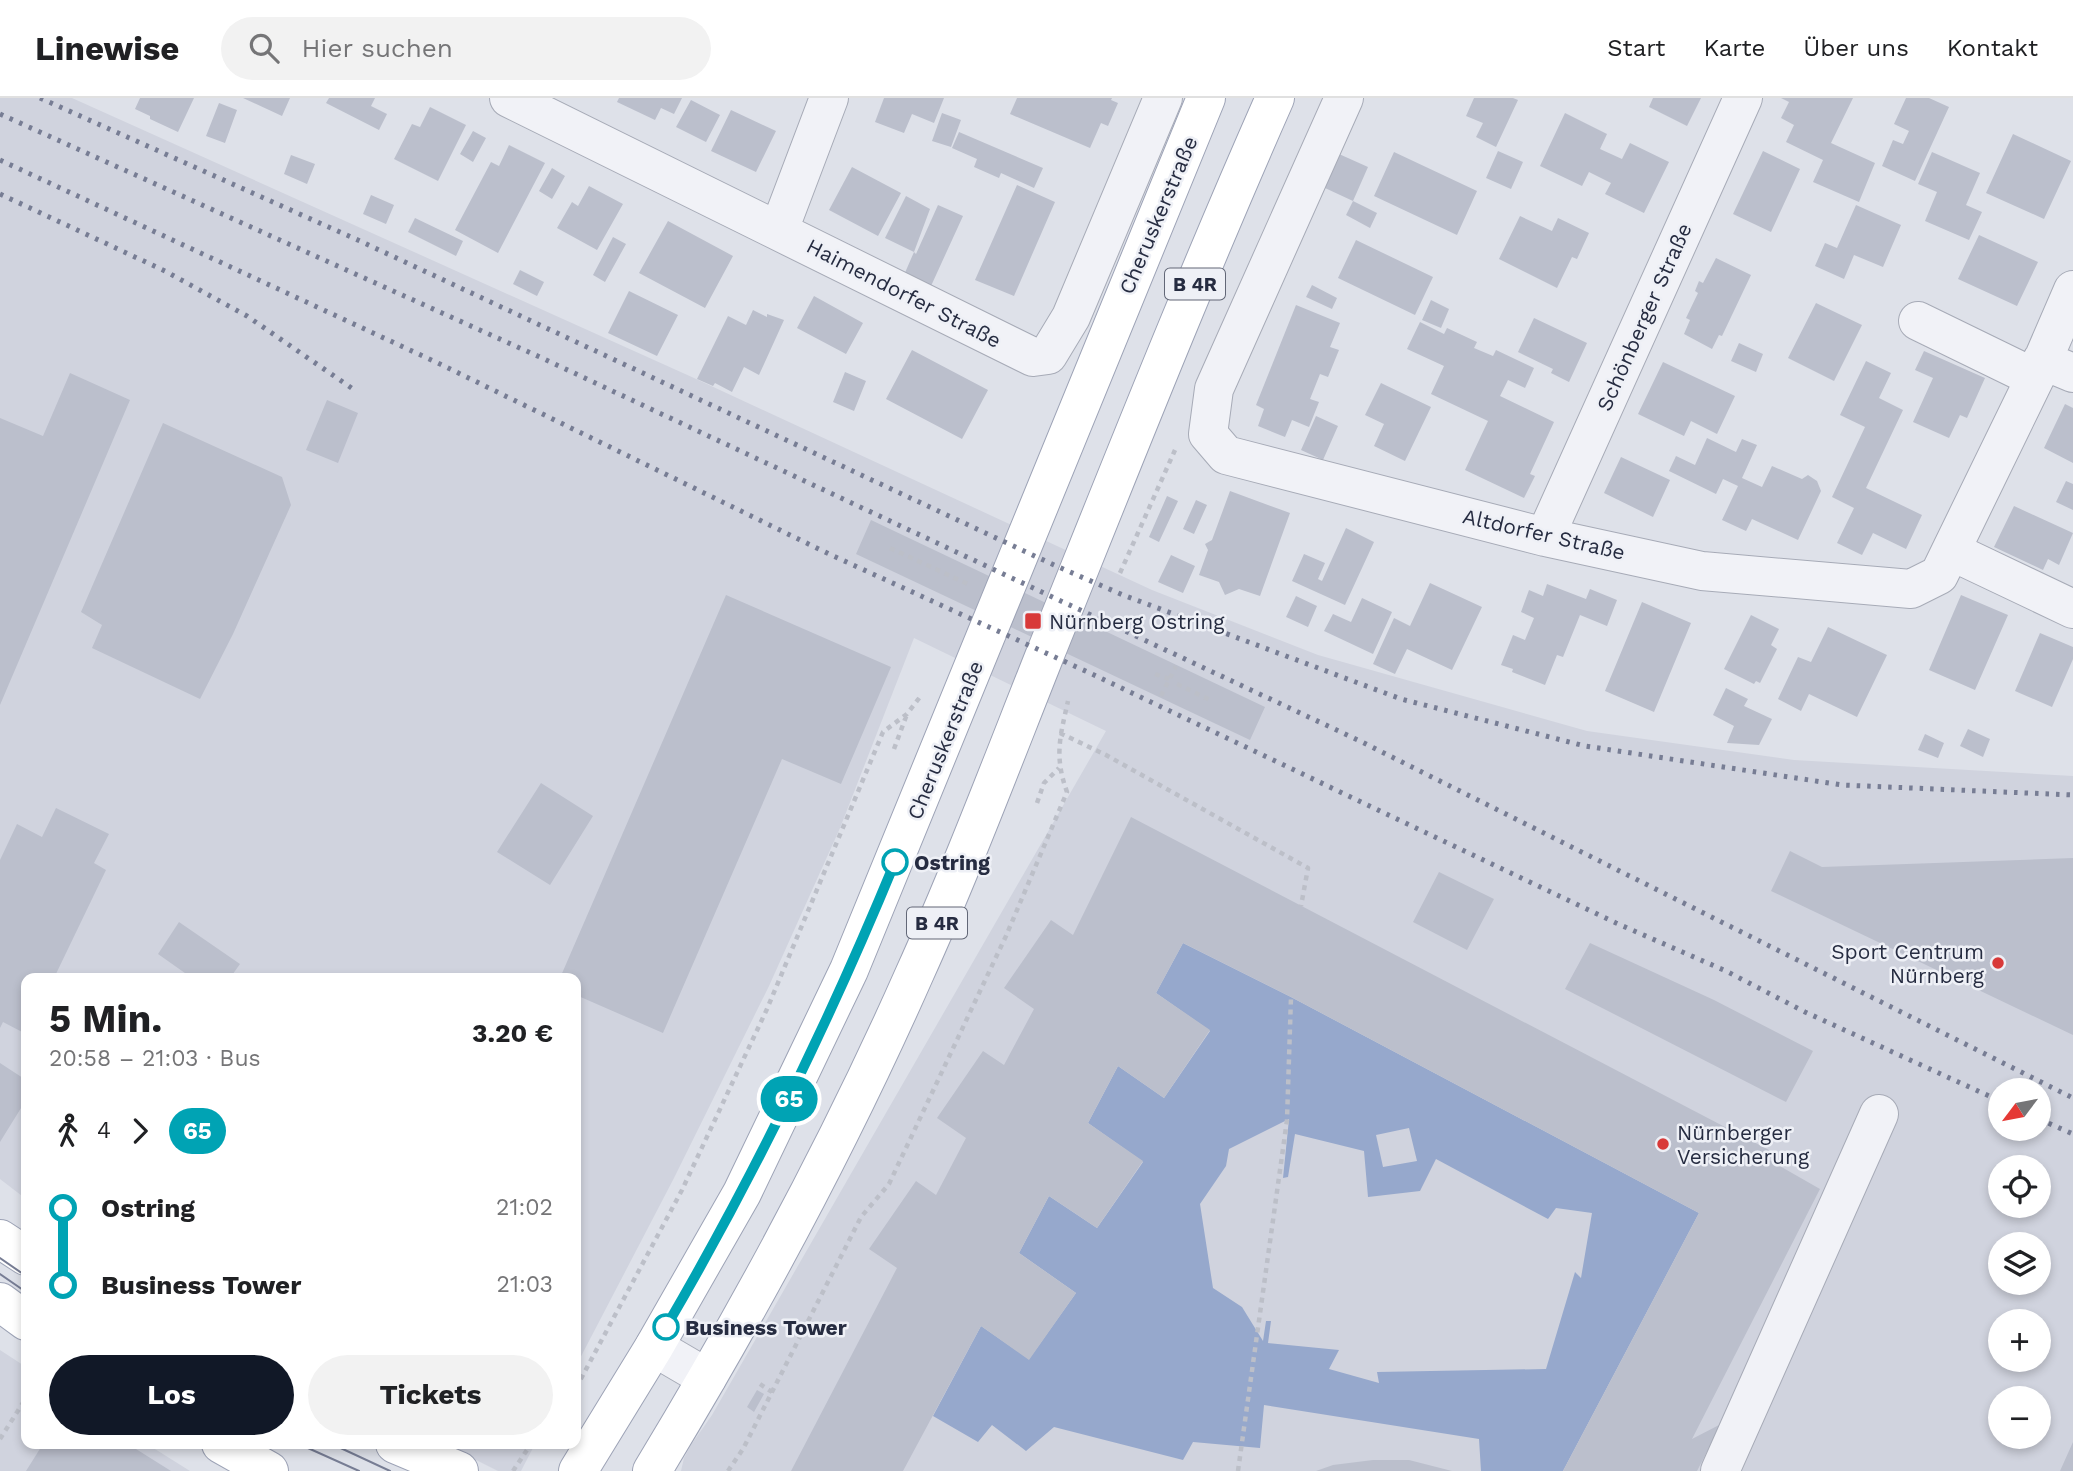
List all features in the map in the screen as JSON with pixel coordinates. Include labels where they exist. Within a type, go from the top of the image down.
[{"type":"main road","name":"Cheruskerstraße","points":[[578,1471],[654,1347],[742,1193],[849,970],[1206,98]]},
{"type":"main road","name":"B 4R","points":[[652,1471],[708,1378],[793,1226],[846,1123],[915,974],[1167,349],[1275,98]]},
{"type":"main road","points":[[0,1239],[21,1253]]},
{"type":"main road","points":[[0,1302],[21,1317]]},
{"type":"main road","points":[[235,1449],[269,1471]]},
{"type":"main road","points":[[408,1449],[459,1471]]},
{"type":"street","name":"Haimendorfer Straße","points":[[509,98],[1033,358],[1048,355],[1070,317],[1163,98]]},
{"type":"street","points":[[779,230],[830,98]]},
{"type":"street","name":"Altdorfer Straße","points":[[1344,98],[1214,389],[1208,434],[1226,455],[1545,537],[1702,571],[1911,589],[1939,575],[2050,370],[2073,290]]},
{"type":"street","name":"Schönberger Straße","points":[[1545,537],[1743,98]]},
{"type":"street","points":[[1918,321],[2050,370]]},
{"type":"street","points":[[1951,551],[2073,609]]},
{"type":"street","points":[[1721,1468],[1879,1114]]},
{"type":"street","points":[[654,1347],[708,1378]]},
{"type":"path","points":[[1119,574],[1178,443]]},
{"type":"path","points":[[891,548],[977,589]]},
{"type":"path","points":[[1161,696],[1176,666]]},
{"type":"path","points":[[1155,674],[1169,679]]},
{"type":"path","points":[[1177,684],[1212,701]]},
{"type":"path","points":[[728,1471],[743,1449],[861,1217],[889,1184],[1006,936],[1067,792],[1059,768],[1060,733],[1069,697]]},
{"type":"path","points":[[581,1379],[682,1190],[761,1021],[883,732],[907,713],[894,749]]},
{"type":"path","points":[[1060,733],[1106,755],[1308,868],[1301,906]]},
{"type":"path","points":[[1037,803],[1044,783],[1059,768]]},
{"type":"path","points":[[1238,1471],[1287,1120],[1291,998]]},
{"type":"path","points":[[760,1384],[772,1392]]},
{"type":"path","points":[[0,1439],[21,1406]]},
{"type":"path","points":[[513,1471],[528,1449]]},
{"type":"shaded area","points":[[0,98],[72,98],[694,378],[1152,590],[1318,655],[1587,731],[1794,760],[2073,776],[2073,1471],[681,1471],[691,1445],[712,1415],[1106,731],[914,638],[840,828],[769,986],[674,1178],[581,1356],[581,973],[21,973],[21,1195],[0,1179]]},
{"type":"shaded area","points":[[0,1350],[21,1364],[21,1449],[155,1449],[190,1471],[0,1471]]},
{"type":"shaded area","points":[[454,1449],[532,1449],[521,1471],[498,1471]]},
{"type":"water","points":[[1183,943],[1291,997],[1699,1213],[1563,1471],[1481,1471],[1479,1439],[1264,1405],[1260,1448],[1193,1442],[1183,1460],[1054,1427],[1026,1451],[992,1425],[978,1442],[933,1416],[981,1326],[1029,1359],[1076,1293],[1019,1253],[1049,1196],[1097,1228],[1143,1162],[1088,1123],[1118,1066],[1164,1098],[1210,1031],[1156,993]],"holes":[[[1289,1119],[1283,1178],[1288,1177],[1295,1134],[1364,1151],[1368,1197],[1420,1191],[1436,1159],[1548,1219],[1556,1208],[1592,1213],[1581,1278],[1575,1272],[1546,1369],[1377,1372],[1379,1383],[1329,1369],[1339,1350],[1268,1343],[1271,1321],[1266,1321],[1263,1341],[1242,1307],[1213,1288],[1200,1204],[1226,1166],[1229,1149]],[[1409,1128],[1417,1161],[1383,1167],[1376,1135]]]},
{"type":"building","points":[[140,98],[194,98],[178,132],[135,109]]},
{"type":"building","points":[[243,98],[290,98],[282,116]]},
{"type":"building","points":[[329,98],[375,98],[371,106],[387,114],[379,130],[326,103]]},
{"type":"building","points":[[619,98],[682,98],[674,114],[661,108],[655,120],[617,102]]},
{"type":"building","points":[[884,98],[944,98],[934,123],[912,114],[904,133],[875,122]]},
{"type":"building","points":[[1017,98],[1112,98],[1111,100],[1118,103],[1108,126],[1101,123],[1090,148],[1010,114]]},
{"type":"building","points":[[1474,98],[1518,100],[1496,147],[1476,137],[1483,123],[1466,116]]},
{"type":"building","points":[[1653,98],[1701,98],[1687,126],[1649,107]]},
{"type":"building","points":[[1781,98],[1853,98],[1831,143],[1875,163],[1859,202],[1813,182],[1823,160],[1786,142],[1794,125],[1781,118],[1789,102]]},
{"type":"building","points":[[1906,98],[1929,98],[1949,107],[1915,181],[1882,166],[1893,140],[1903,144],[1909,131],[1894,124]]},
{"type":"building","points":[[691,100],[720,115],[706,142],[676,127]]},
{"type":"building","points":[[219,103],[237,110],[225,143],[206,136]]},
{"type":"building","points":[[430,107],[466,125],[438,181],[394,159],[412,124],[420,127]]},
{"type":"building","points":[[731,110],[776,131],[756,172],[711,151]]},
{"type":"building","points":[[942,113],[961,120],[951,147],[932,141]]},
{"type":"building","points":[[1565,113],[1607,134],[1600,149],[1622,159],[1630,143],[1669,162],[1644,213],[1605,194],[1611,183],[1589,172],[1582,186],[1540,166]]},
{"type":"building","points":[[473,131],[486,138],[473,162],[460,154]]},
{"type":"building","points":[[959,132],[1043,168],[1034,188],[1001,173],[999,178],[974,167],[977,159],[952,148]]},
{"type":"building","points":[[2013,134],[2071,161],[2044,219],[1986,193]]},
{"type":"building","points":[[509,145],[545,163],[498,253],[455,230],[491,162],[499,166]]},
{"type":"building","points":[[1498,151],[1523,162],[1511,189],[1486,178]]},
{"type":"building","points":[[1763,151],[1800,169],[1771,232],[1733,214]]},
{"type":"building","points":[[1394,152],[1477,191],[1457,235],[1374,196]]},
{"type":"building","points":[[1932,152],[1980,173],[1966,205],[1982,212],[1969,240],[1925,221],[1937,192],[1918,184]]},
{"type":"building","points":[[1339,154],[1368,167],[1353,201],[1325,188]]},
{"type":"building","points":[[291,155],[315,164],[307,184],[284,174]]},
{"type":"building","points":[[852,167],[901,193],[878,236],[829,210]]},
{"type":"building","points":[[552,168],[565,176],[552,199],[539,191]]},
{"type":"building","points":[[1017,185],[1055,202],[1014,296],[975,280]]},
{"type":"building","points":[[589,186],[623,204],[597,250],[557,228],[572,202],[578,206]]},
{"type":"building","points":[[371,195],[394,205],[386,224],[363,214]]},
{"type":"building","points":[[906,196],[930,209],[914,252],[885,238]]},
{"type":"building","points":[[1353,201],[1377,213],[1370,228],[1346,215]]},
{"type":"building","points":[[938,205],[963,216],[931,286],[904,275],[914,252],[916,254]]},
{"type":"building","points":[[1856,205],[1901,225],[1883,267],[1854,255],[1844,279],[1815,266],[1825,243],[1837,248]]},
{"type":"building","points":[[1520,216],[1552,231],[1558,218],[1589,233],[1577,259],[1572,257],[1557,288],[1499,259]]},
{"type":"building","points":[[415,218],[463,241],[456,256],[408,232]]},
{"type":"building","points":[[668,221],[733,256],[705,308],[639,273]]},
{"type":"building","points":[[1979,235],[2038,262],[2017,306],[1958,279]]},
{"type":"building","points":[[613,237],[626,244],[605,282],[593,275]]},
{"type":"building","points":[[1356,240],[1433,277],[1415,315],[1338,278]]},
{"type":"building","points":[[1716,258],[1751,275],[1722,336],[1719,335],[1712,349],[1684,334],[1690,320],[1686,318],[1698,293],[1695,291],[1699,281],[1703,283]]},
{"type":"building","points":[[520,270],[544,282],[537,296],[513,284]]},
{"type":"building","points":[[1312,285],[1337,298],[1332,309],[1306,297]]},
{"type":"building","points":[[629,291],[678,315],[657,356],[608,333]]},
{"type":"building","points":[[814,296],[863,323],[846,354],[797,328]]},
{"type":"building","points":[[1431,300],[1449,309],[1441,328],[1422,320]]},
{"type":"building","points":[[1816,303],[1862,325],[1834,381],[1788,358]]},
{"type":"building","points":[[1296,305],[1340,323],[1330,347],[1339,350],[1328,377],[1320,374],[1310,399],[1319,402],[1309,427],[1292,420],[1285,437],[1258,426],[1264,409],[1256,405]]},
{"type":"building","points":[[753,310],[767,317],[767,314],[784,320],[759,375],[744,367],[732,392],[715,383],[713,386],[697,379],[728,316],[746,325]]},
{"type":"building","points":[[1534,318],[1587,343],[1569,382],[1551,373],[1553,369],[1518,352]]},
{"type":"building","points":[[1420,322],[1444,334],[1447,328],[1477,342],[1474,348],[1493,356],[1496,350],[1534,368],[1525,388],[1508,380],[1500,396],[1554,422],[1530,474],[1535,476],[1524,498],[1465,470],[1488,421],[1431,394],[1444,366],[1407,349]]},
{"type":"building","points":[[1739,343],[1763,354],[1756,372],[1731,361]]},
{"type":"building","points":[[912,350],[988,390],[962,439],[886,399]]},
{"type":"building","points":[[1924,351],[1985,378],[1967,418],[1960,415],[1949,438],[1913,422],[1933,378],[1915,370]]},
{"type":"building","points":[[1866,361],[1891,373],[1879,398],[1903,410],[1866,488],[1922,515],[1906,549],[1873,533],[1862,555],[1837,543],[1854,508],[1832,497],[1865,427],[1840,415]]},
{"type":"building","points":[[1663,362],[1735,396],[1717,434],[1691,421],[1684,436],[1638,414]]},
{"type":"building","points":[[845,372],[866,381],[854,411],[833,402]]},
{"type":"building","points":[[70,373],[130,400],[0,705],[0,418],[43,436]]},
{"type":"building","points":[[1381,383],[1431,407],[1405,461],[1374,446],[1384,424],[1365,415]]},
{"type":"building","points":[[327,400],[358,413],[338,463],[306,450]]},
{"type":"building","points":[[2065,404],[2073,408],[2073,463],[2044,448]]},
{"type":"building","points":[[1316,416],[1338,426],[1323,460],[1301,450]]},
{"type":"building","points":[[163,423],[282,477],[291,505],[233,634],[200,699],[92,648],[102,625],[81,612]]},
{"type":"building","points":[[1707,438],[1736,452],[1742,439],[1757,445],[1742,478],[1762,487],[1772,466],[1802,479],[1808,475],[1817,481],[1821,491],[1798,540],[1752,519],[1746,531],[1722,520],[1738,486],[1723,479],[1716,494],[1669,471],[1676,456],[1695,465]]},
{"type":"building","points":[[1621,457],[1670,480],[1653,517],[1604,493]]},
{"type":"building","points":[[2066,481],[2073,484],[2073,510],[2056,502]]},
{"type":"building","points":[[1230,491],[1290,513],[1260,596],[1239,589],[1225,595],[1219,582],[1199,575],[1208,550],[1205,544],[1212,540]]},
{"type":"building","points":[[1167,496],[1178,501],[1159,542],[1149,537]]},
{"type":"building","points":[[1196,500],[1207,505],[1194,534],[1183,529]]},
{"type":"building","points":[[2014,506],[2073,533],[2059,565],[2048,559],[2043,570],[1994,547]]},
{"type":"building","points":[[871,520],[1265,707],[1250,740],[856,554]]},
{"type":"building","points":[[1346,528],[1374,542],[1345,605],[1292,581],[1304,554],[1325,563],[1318,579],[1322,581]]},
{"type":"building","points":[[1171,555],[1195,566],[1183,593],[1158,582]]},
{"type":"building","points":[[1430,583],[1482,607],[1452,670],[1407,649],[1395,674],[1373,664],[1394,618],[1410,626]]},
{"type":"building","points":[[1547,584],[1586,599],[1590,589],[1617,600],[1607,626],[1580,615],[1563,657],[1557,655],[1545,685],[1501,665],[1513,635],[1525,640],[1534,618],[1521,612],[1529,590],[1543,596]]},
{"type":"building","points":[[726,595],[891,667],[841,784],[782,759],[663,1033],[581,997],[581,973],[562,973]]},
{"type":"building","points":[[1961,595],[2008,615],[1975,690],[1929,670]]},
{"type":"building","points":[[1296,596],[1317,606],[1308,627],[1286,617]]},
{"type":"building","points":[[1362,598],[1392,612],[1373,654],[1324,631],[1333,614],[1351,622]]},
{"type":"building","points":[[1642,602],[1691,623],[1654,712],[1605,691]]},
{"type":"building","points":[[1751,615],[1779,629],[1771,645],[1777,649],[1760,683],[1756,681],[1754,684],[1724,669]]},
{"type":"building","points":[[1828,627],[1887,655],[1857,717],[1809,694],[1801,711],[1778,699],[1798,657],[1811,662]]},
{"type":"building","points":[[2040,633],[2073,647],[2073,659],[2052,707],[2015,691]]},
{"type":"building","points":[[1726,688],[1748,699],[1744,706],[1772,719],[1759,745],[1727,743],[1734,726],[1713,715]]},
{"type":"building","points":[[1968,729],[1990,739],[1983,757],[1960,746]]},
{"type":"building","points":[[1925,734],[1944,743],[1938,758],[1918,750]]},
{"type":"building","points":[[541,783],[593,816],[550,885],[497,852]]},
{"type":"building","points":[[56,808],[109,834],[94,863],[106,870],[56,973],[21,973],[21,1031],[3,1022],[0,1028],[0,860],[17,824],[42,837]]},
{"type":"building","name":"Nürnberger Versicherung","points":[[1131,817],[1769,1150],[1766,1158],[1820,1189],[1692,1439],[1721,1424],[1697,1471],[1563,1471],[1699,1213],[1291,997],[1183,943],[1156,993],[1210,1030],[1164,1098],[1118,1066],[1088,1123],[1143,1161],[1097,1228],[1049,1196],[1019,1253],[1076,1293],[1029,1360],[981,1326],[903,1471],[791,1471],[897,1268],[869,1249],[916,1181],[936,1195],[966,1138],[937,1118],[983,1051],[1004,1065],[1034,1009],[1004,988],[1051,920],[1073,935]]},
{"type":"building","name":"Sport Centrum Nürnberg","points":[[1790,851],[1822,867],[2073,858],[2073,1035],[1771,891]]},
{"type":"building","points":[[1439,872],[1494,899],[1467,950],[1413,922]]},
{"type":"building","points":[[179,922],[240,964],[234,973],[185,973],[158,954]]},
{"type":"building","points":[[1590,943],[1714,1000],[1813,1051],[1786,1102],[1565,989]]},
{"type":"building","points":[[0,1063],[21,1077],[21,1108],[0,1142]]},
{"type":"building","points":[[757,1390],[764,1394],[754,1412],[747,1407]]},
{"type":"building","points":[[2073,1442],[2073,1471],[2060,1471]]},
{"type":"building","points":[[40,1449],[136,1449],[171,1471],[26,1471]]},
{"type":"building","points":[[1373,1460],[1409,1460],[1452,1471],[1316,1471],[1333,1465]]},
{"type":"tram line","points":[[0,1258],[21,1273]]},
{"type":"tram line","points":[[0,1274],[21,1289]]},
{"type":"tram line","points":[[310,1449],[359,1471]]},
{"type":"tram line","points":[[343,1449],[390,1471]]},
{"type":"railway","points":[[40,98],[360,241],[1054,565],[1123,595],[1401,699],[1585,746],[1842,785],[2073,795]]},
{"type":"railway","points":[[0,114],[542,358],[1360,741],[2073,1098]]},
{"type":"railway","points":[[0,160],[440,364],[829,554],[1092,674],[1616,923],[1726,971],[1805,1012],[1988,1096]]},
{"type":"railway","points":[[0,194],[165,271],[247,316],[353,389]]},
{"type":"railway","points":[[2051,1124],[2073,1134]]},
{"type":"bus line","name":"65","points":[[666,1327],[742,1193],[810,1056],[895,862]]},
{"type":"place","name":"Nürnberg Ostring","points":[[1033,621]]},
{"type":"place","name":"Ostring","points":[[895,862]]},
{"type":"place","name":"Sport Centrum Nürnberg","points":[[1998,963]]},
{"type":"place","name":"Nürnberger Versicherung","points":[[1663,1144]]},
{"type":"place","name":"Business Tower","points":[[666,1327]]}]
